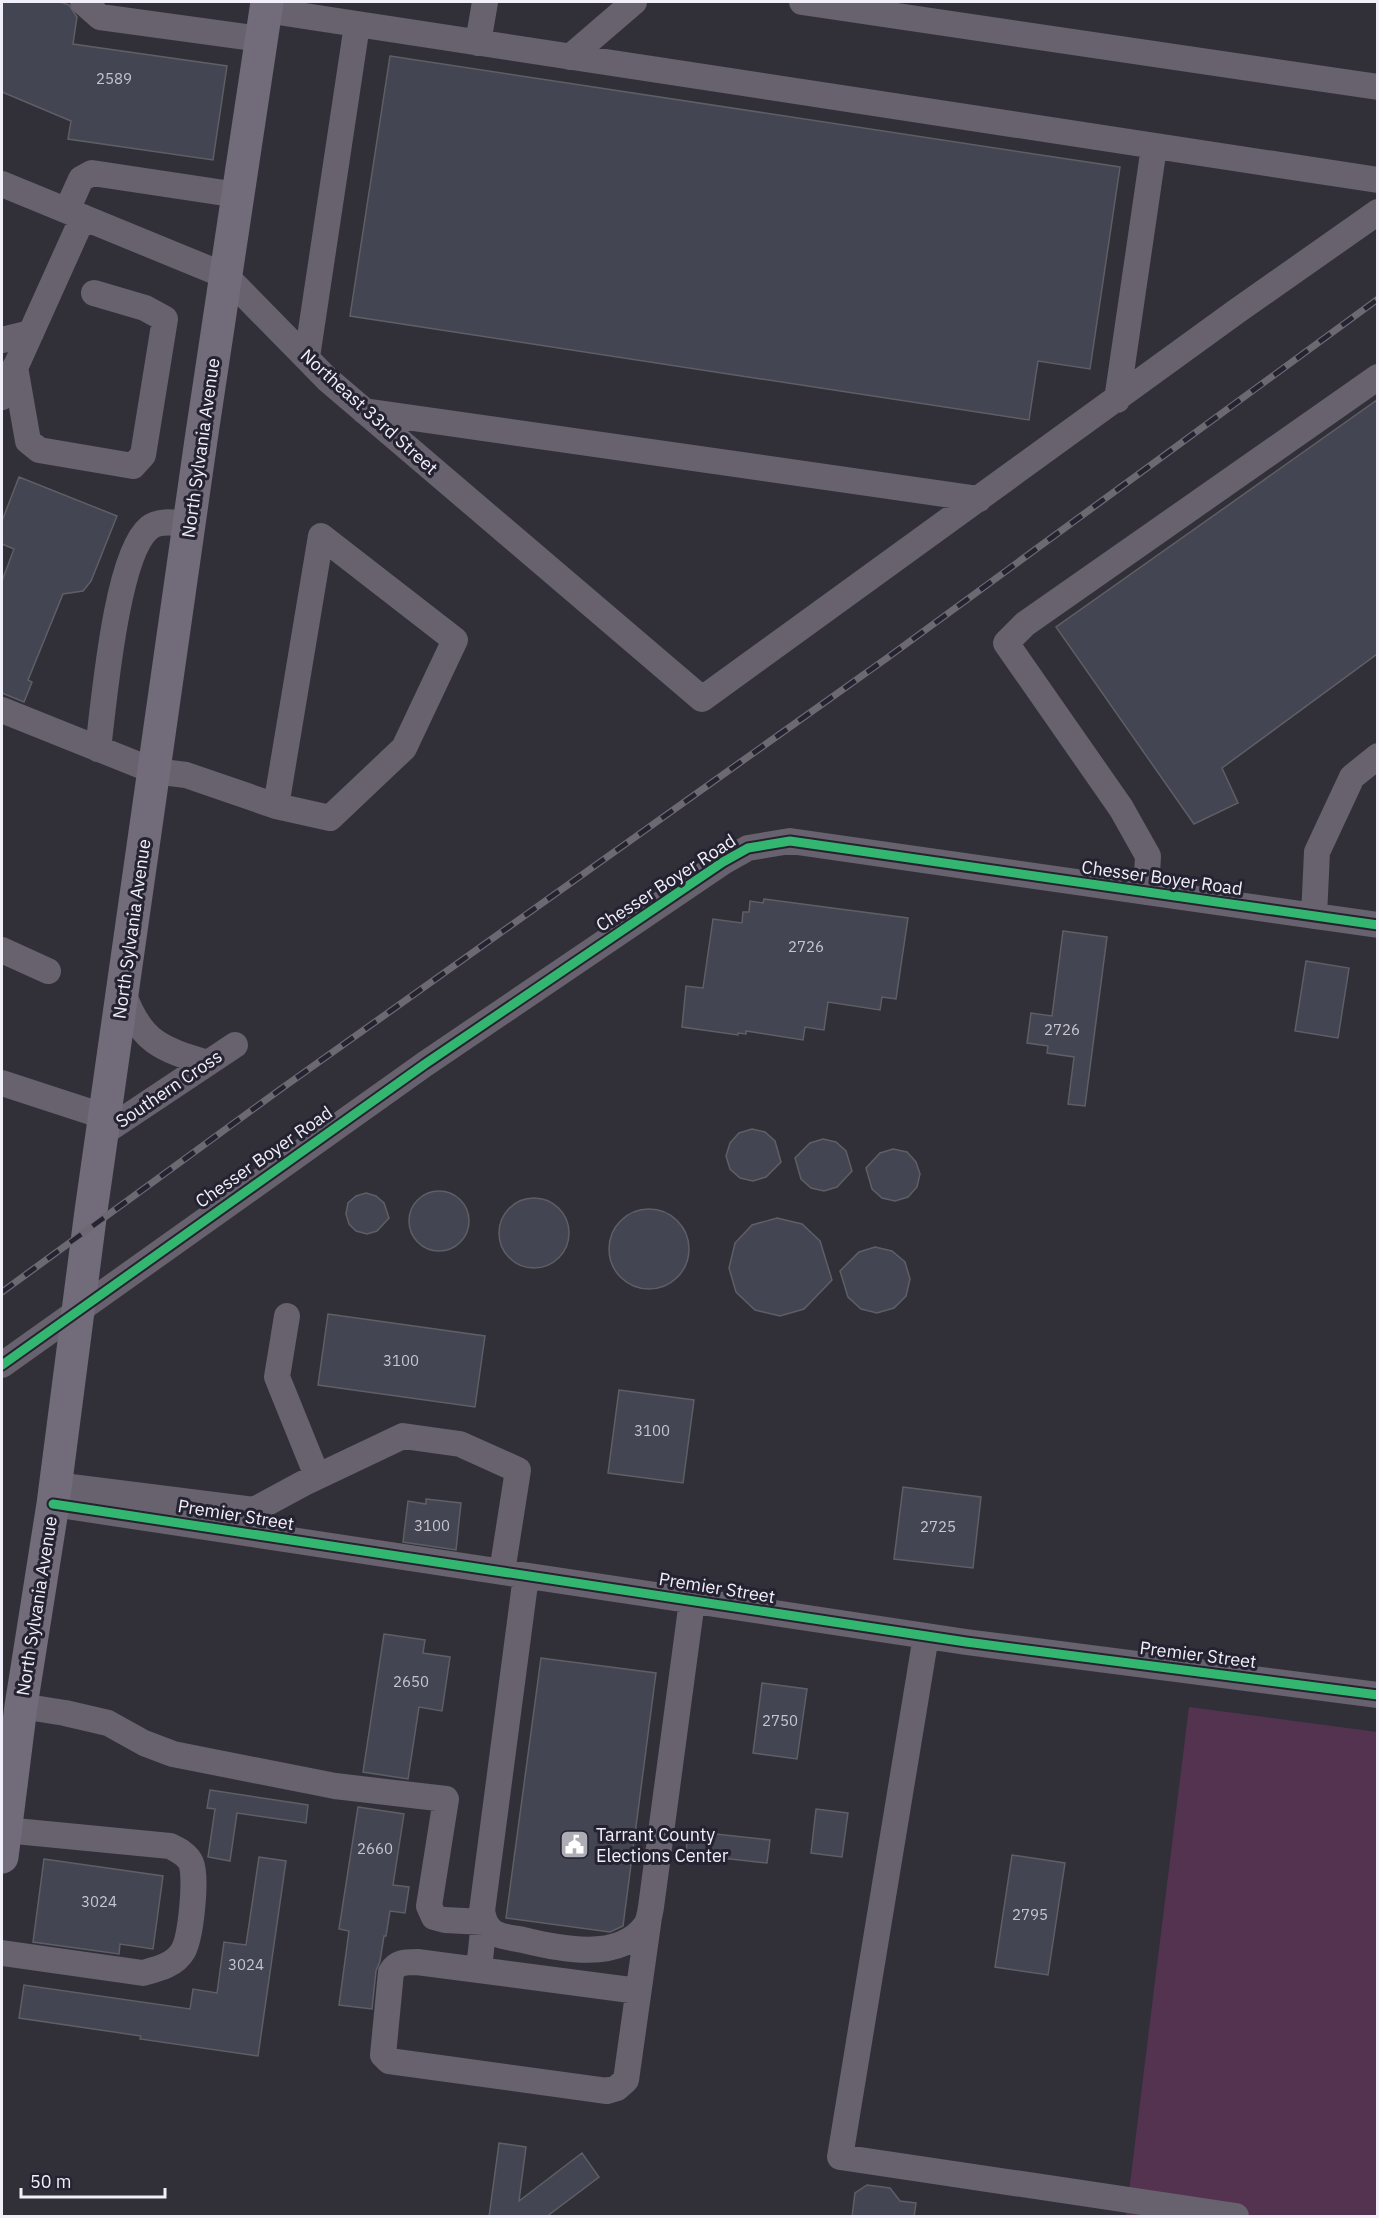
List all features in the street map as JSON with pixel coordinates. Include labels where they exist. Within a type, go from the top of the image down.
[{"type":"main road","name":"North Sylvania Avenue","points":[[3,1843],[189,524],[264,17]]},
{"type":"street","points":[[82,2],[100,17],[264,17],[357,25],[1377,180]]},
{"type":"street","points":[[478,43],[484,2]]},
{"type":"street","points":[[570,57],[634,2]]},
{"type":"street","points":[[802,2],[1377,87]]},
{"type":"street","points":[[307,357],[357,25]]},
{"type":"street","points":[[1117,400],[1154,147]]},
{"type":"street","points":[[2,397],[31,333],[75,214],[81,179],[92,173],[238,195]]},
{"type":"street","name":"Northeast 33rd Street","points":[[2,184],[226,276],[327,380],[702,699],[979,499]]},
{"type":"street","points":[[364,411],[979,499],[1377,212]]},
{"type":"street","points":[[15,367],[28,441],[39,450],[133,466],[143,455],[165,319],[145,308],[94,293]]},
{"type":"street","points":[[2,340],[31,333]]},
{"type":"street","points":[[1146,892],[1148,856],[1121,808],[1006,643],[1025,624],[1377,377]]},
{"type":"street","points":[[98,749],[118,596],[138,542],[150,527],[168,522],[189,524]]},
{"type":"street","points":[[2,710],[154,771],[186,775],[276,806],[330,818],[404,748],[455,640],[321,536],[276,806]]},
{"type":"street","points":[[1314,916],[1317,852],[1352,777],[1377,756]]},
{"type":"street","name":"Chesser Boyer Road","points":[[80,1308],[425,1064],[723,862],[748,848],[790,841],[1377,925]]},
{"type":"street","points":[[2,950],[48,971]]},
{"type":"street","points":[[123,992],[130,1013],[146,1036],[171,1052],[208,1063]]},
{"type":"street","name":"Southern Cross","points":[[104,1125],[236,1045]]},
{"type":"street","points":[[2,1083],[104,1125]]},
{"type":"street","points":[[2,1365],[80,1308]]},
{"type":"street","points":[[287,1316],[278,1377],[317,1476]]},
{"type":"street","points":[[54,1494],[254,1510],[317,1476],[403,1436],[460,1444],[518,1470],[514,1574],[478,1969]]},
{"type":"street","name":"Premier Street","points":[[54,1494],[514,1574],[926,1636],[1377,1695]]},
{"type":"street","points":[[639,1991],[478,1969],[404,1962],[395,1965],[391,1972],[383,2055],[389,2061],[607,2091],[617,2088],[626,2080],[639,1991],[692,1601]]},
{"type":"street","points":[[926,1636],[840,2157],[1236,2217]]},
{"type":"street","points":[[21,1706],[108,1723],[144,1743],[173,1754],[335,1786],[446,1799],[429,1906],[434,1917],[445,1920],[484,1922],[494,1933],[536,1944],[596,1950],[624,1944],[647,1924],[649,1917]]},
{"type":"street","points":[[2,1953],[143,1973],[166,1967],[183,1952],[188,1937],[195,1878],[190,1861],[181,1851],[170,1846],[3,1843]]},
{"type":"shaded area","points":[[1189,1707],[1377,1732],[1377,2216],[1126,2216]]},
{"type":"building","points":[[2,2],[60,2],[69,5],[77,17],[73,44],[227,66],[213,160],[68,139],[71,121],[2,92]]},
{"type":"building","points":[[390,56],[1120,167],[1090,369],[1038,361],[1029,420],[350,316]]},
{"type":"building","points":[[1377,400],[1377,654],[1222,768],[1238,803],[1194,824],[1056,627]]},
{"type":"building","points":[[19,477],[117,516],[91,581],[83,591],[63,594],[28,680],[32,682],[24,702],[2,693],[2,581],[14,549],[2,544],[2,521]]},
{"type":"building","points":[[764,899],[908,918],[896,999],[882,997],[880,1010],[828,1002],[824,1030],[805,1027],[803,1040],[746,1031],[746,1034],[738,1033],[738,1035],[682,1027],[686,986],[703,988],[713,919],[742,923],[743,912],[749,912],[750,901],[763,903]]},
{"type":"building","points":[[1063,931],[1107,937],[1085,1106],[1068,1104],[1074,1057],[1047,1053],[1048,1046],[1027,1043],[1031,1013],[1052,1016]]},
{"type":"building","points":[[1306,961],[1349,968],[1338,1038],[1295,1031]]},
{"type":"building","points":[[752,1129],[765,1132],[775,1141],[781,1162],[766,1177],[753,1181],[740,1178],[730,1169],[726,1156],[730,1143],[739,1133]]},
{"type":"building","points":[[823,1139],[836,1142],[846,1151],[852,1171],[837,1187],[824,1191],[811,1188],[801,1179],[795,1158],[810,1143]]},
{"type":"building","points":[[893,1149],[907,1152],[916,1162],[920,1174],[917,1187],[908,1197],[895,1201],[882,1198],[872,1189],[866,1168],[880,1153]]},
{"type":"building","points":[[439,1191],[460,1200],[469,1221],[460,1242],[439,1251],[418,1242],[409,1221],[418,1200]]},
{"type":"building","points":[[366,1193],[376,1196],[384,1203],[389,1218],[377,1231],[367,1234],[356,1231],[349,1224],[346,1214],[348,1203],[356,1196]]},
{"type":"building","points":[[534,1198],[547,1201],[559,1208],[566,1220],[569,1233],[566,1246],[559,1258],[547,1265],[534,1268],[521,1265],[509,1258],[502,1246],[499,1233],[502,1220],[509,1208],[521,1201]]},
{"type":"building","points":[[641,1209],[657,1209],[671,1215],[683,1227],[689,1241],[689,1257],[683,1271],[671,1283],[657,1289],[641,1289],[627,1283],[615,1271],[609,1257],[609,1241],[615,1227],[627,1215]]},
{"type":"building","points":[[777,1218],[802,1224],[820,1241],[832,1280],[804,1309],[780,1316],[755,1310],[736,1292],[729,1268],[735,1243],[752,1225]]},
{"type":"building","points":[[875,1247],[892,1251],[905,1262],[910,1279],[906,1296],[894,1308],[877,1313],[861,1309],[848,1297],[840,1271],[859,1252]]},
{"type":"building","points":[[328,1314],[485,1336],[475,1407],[318,1385]]},
{"type":"building","points":[[619,1390],[694,1400],[683,1483],[608,1473]]},
{"type":"building","points":[[903,1487],[981,1497],[973,1568],[894,1559]]},
{"type":"building","points":[[426,1499],[461,1503],[456,1550],[403,1542],[408,1501],[426,1504]]},
{"type":"building","points":[[384,1634],[425,1640],[423,1653],[450,1657],[442,1711],[419,1707],[408,1779],[363,1772]]},
{"type":"building","name":"Tarrant County Elections Center","points":[[541,1658],[656,1673],[623,1926],[610,1932],[506,1918]]},
{"type":"building","points":[[762,1683],[807,1689],[797,1759],[753,1753]]},
{"type":"building","points":[[210,1790],[308,1805],[306,1823],[237,1813],[230,1861],[208,1857],[215,1809],[207,1808]]},
{"type":"building","points":[[358,1807],[404,1814],[393,1885],[409,1887],[405,1913],[390,1911],[376,1971],[372,2009],[339,2005],[349,1931],[339,1929]]},
{"type":"building","points":[[816,1809],[848,1813],[842,1857],[811,1853]]},
{"type":"building","points":[[688,1831],[770,1840],[767,1863],[686,1854]]},
{"type":"building","points":[[1012,1855],[1065,1863],[1048,1975],[995,1967]]},
{"type":"building","points":[[259,1857],[286,1861],[258,2056],[19,2018],[24,1985],[190,2009],[193,1989],[217,1993],[224,1942],[246,1945]]},
{"type":"building","points":[[44,1859],[163,1876],[153,1949],[120,1944],[119,1954],[33,1942]]},
{"type":"building","points":[[499,2143],[526,2147],[519,2201],[582,2153],[599,2177],[546,2217],[489,2217]]},
{"type":"building","points":[[867,2185],[890,2188],[900,2201],[916,2203],[914,2217],[852,2217],[855,2193]]},
{"type":"railway","points":[[2,1292],[278,1091],[887,658],[1378,299]]},
{"type":"cycle path","points":[[2,1365],[425,1064],[723,862],[748,848],[790,841],[1378,925]]},
{"type":"cycle path","points":[[53,1504],[966,1642],[1378,1695]]},
{"type":"place","name":"Tarrant County Elections Center","points":[[575,1845]]}]
